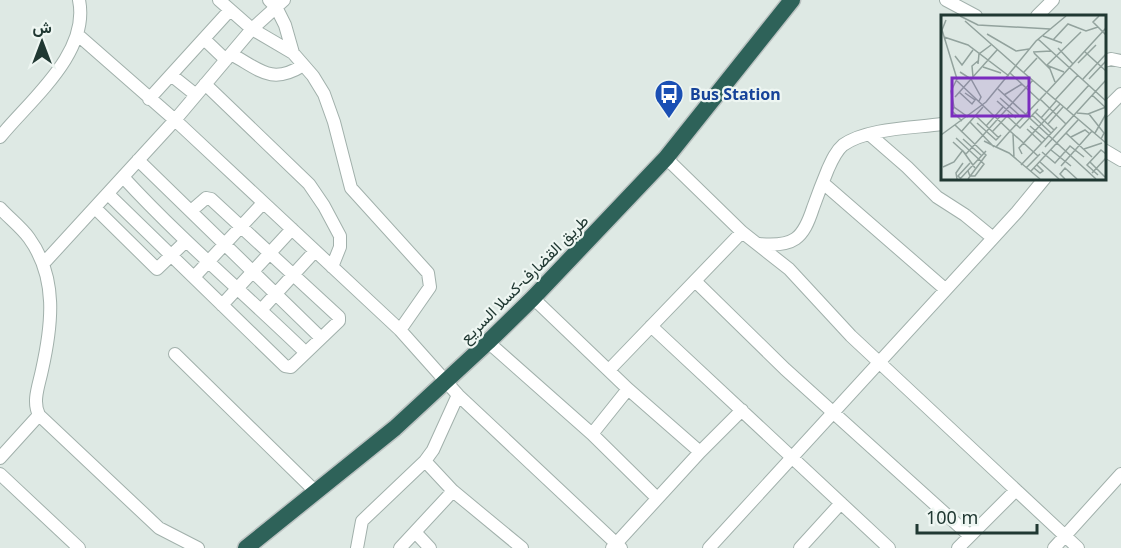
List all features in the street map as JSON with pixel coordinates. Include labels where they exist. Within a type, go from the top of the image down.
[{"type":"highway","name":"طريق القضارف-كسلا السريع","points":[[246,548],[378,442],[446,382],[533,298],[666,158],[792,0]]},
{"type":"street","points":[[219,0],[252,29],[293,53]]},
{"type":"street","points":[[1038,15],[1053,0]]},
{"type":"street","points":[[950,1],[974,15]]},
{"type":"street","points":[[0,137],[42,91],[72,48],[78,35],[80,2]]},
{"type":"street","points":[[43,264],[175,120],[276,2],[293,53],[313,76],[327,101],[351,188],[428,273],[430,287],[400,330]]},
{"type":"street","points":[[149,99],[230,10]]},
{"type":"street","points":[[78,35],[175,120],[400,330],[446,382],[616,547],[657,498],[742,410]]},
{"type":"street","points":[[204,39],[228,57],[267,74],[289,74],[302,66]]},
{"type":"street","points":[[1106,60],[1121,61]]},
{"type":"street","points":[[171,75],[196,95]]},
{"type":"street","points":[[205,84],[309,184],[340,236],[340,247],[332,267]]},
{"type":"street","points":[[1106,109],[1121,94]]},
{"type":"street","points":[[758,244],[784,243],[795,240],[803,233],[835,155],[841,147],[869,134],[941,123]]},
{"type":"street","points":[[869,134],[937,197],[965,215],[993,238]]},
{"type":"street","points":[[1106,151],[1121,160]]},
{"type":"street","points":[[666,158],[742,232],[772,254],[806,286],[879,363],[1078,548]]},
{"type":"street","points":[[138,160],[321,338]]},
{"type":"street","points":[[123,177],[185,242],[238,287],[305,352]]},
{"type":"street","points":[[709,548],[1017,212],[1043,180]]},
{"type":"street","points":[[823,183],[945,289]]},
{"type":"street","points":[[108,194],[285,366],[291,367],[339,321],[339,317],[211,199],[202,200],[191,211]]},
{"type":"street","points":[[194,278],[263,203]]},
{"type":"street","points":[[0,208],[29,237],[43,264],[51,294],[51,321],[35,401],[39,415],[159,528],[198,548]]},
{"type":"street","points":[[95,208],[157,269],[185,242]]},
{"type":"street","points":[[133,245],[160,217]]},
{"type":"street","points":[[222,305],[292,229]]},
{"type":"street","points":[[609,370],[742,232]]},
{"type":"street","points":[[261,310],[315,251]]},
{"type":"street","points":[[695,281],[740,326],[970,536]]},
{"type":"street","points":[[533,298],[628,390],[700,452]]},
{"type":"street","points":[[651,326],[889,548]]},
{"type":"street","points":[[488,342],[592,434],[657,498]]},
{"type":"street","points":[[175,354],[316,492]]},
{"type":"street","points":[[592,434],[628,390]]},
{"type":"street","points":[[357,548],[362,521],[425,461],[433,450],[458,394]]},
{"type":"street","points":[[0,458],[39,415]]},
{"type":"street","points":[[425,461],[453,491],[522,548]]},
{"type":"street","points":[[0,474],[79,548]]},
{"type":"street","points":[[1053,548],[1121,474]]},
{"type":"street","points":[[958,548],[1016,490]]},
{"type":"street","points":[[400,548],[453,491]]},
{"type":"street","points":[[802,547],[841,503]]},
{"type":"street","points":[[415,532],[430,548]]},
{"type":"place","name":"Bus Station","points":[[669,120]]}]
